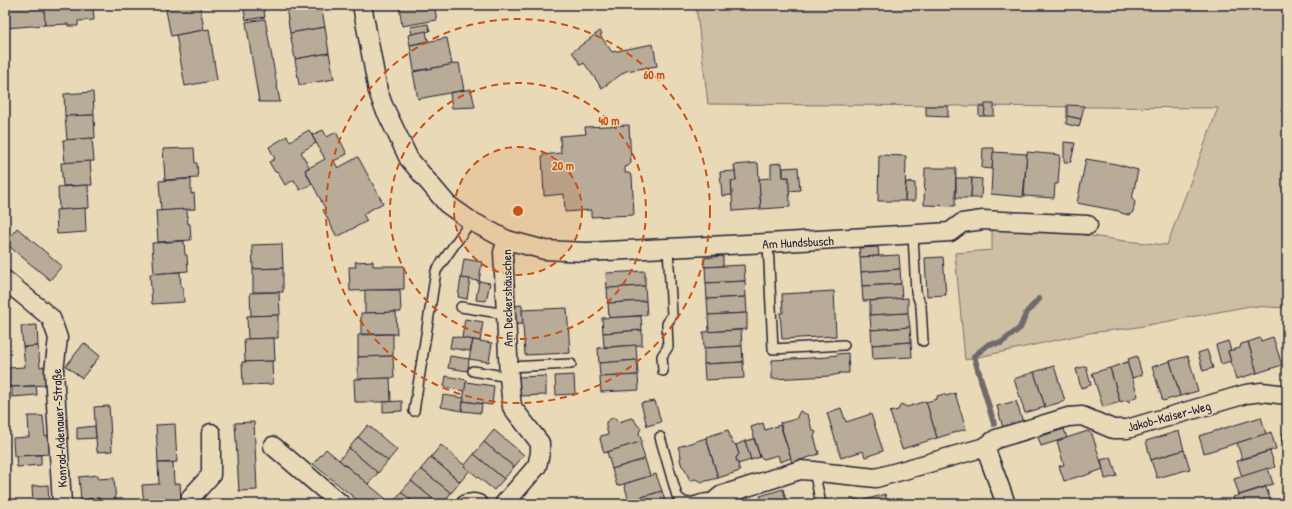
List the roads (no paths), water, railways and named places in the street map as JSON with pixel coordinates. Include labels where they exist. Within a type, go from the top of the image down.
[{"type":"street","name":"Am Deckershäuschen","points":[[362,5],[378,91],[383,105],[409,159],[447,204],[471,221],[507,240],[503,252],[508,372],[512,407],[540,443],[540,454],[537,466],[504,504]]},
{"type":"street","name":"Am Hundsbusch","points":[[507,240],[545,250],[586,252],[668,249],[913,235],[950,232],[962,223],[983,220],[1088,225]]},
{"type":"street","name":"Konrad-Adenauer-Straße","points":[[5,280],[51,318],[58,338],[54,371],[62,504]]},
{"type":"street","name":"Jakob-Kaiser-Weg","points":[[717,502],[722,495],[800,470],[876,478],[985,447],[996,439],[1068,417],[1082,416],[1113,429],[1127,429],[1246,394],[1262,392],[1287,396]]},
{"type":"street","points":[[191,504],[191,496],[211,475],[211,433]]},
{"type":"street","points":[[273,446],[341,504]]},
{"type":"street","points":[[985,447],[1006,504]]},
{"type":"street","points":[[466,504],[478,504]]},
{"type":"lane","points":[[414,411],[436,271],[471,221]]},
{"type":"lane","points":[[913,235],[916,292],[921,306],[923,341]]},
{"type":"lane","points":[[768,243],[773,349],[844,345]]},
{"type":"lane","points":[[663,371],[662,356],[668,347],[667,324],[672,316],[668,249]]},
{"type":"lane","points":[[461,307],[506,314]]},
{"type":"lane","points":[[473,371],[508,372],[571,364]]},
{"type":"lane","name":"Jakob-Kaiser-Weg","points":[[660,437],[677,496],[686,503],[692,503],[705,499],[717,502]]},
{"type":"lane","points":[[814,471],[821,504]]},
{"type":"waterway","points":[[994,424],[974,356],[989,344],[1001,343],[1020,328],[1027,312],[1039,299]]}]
